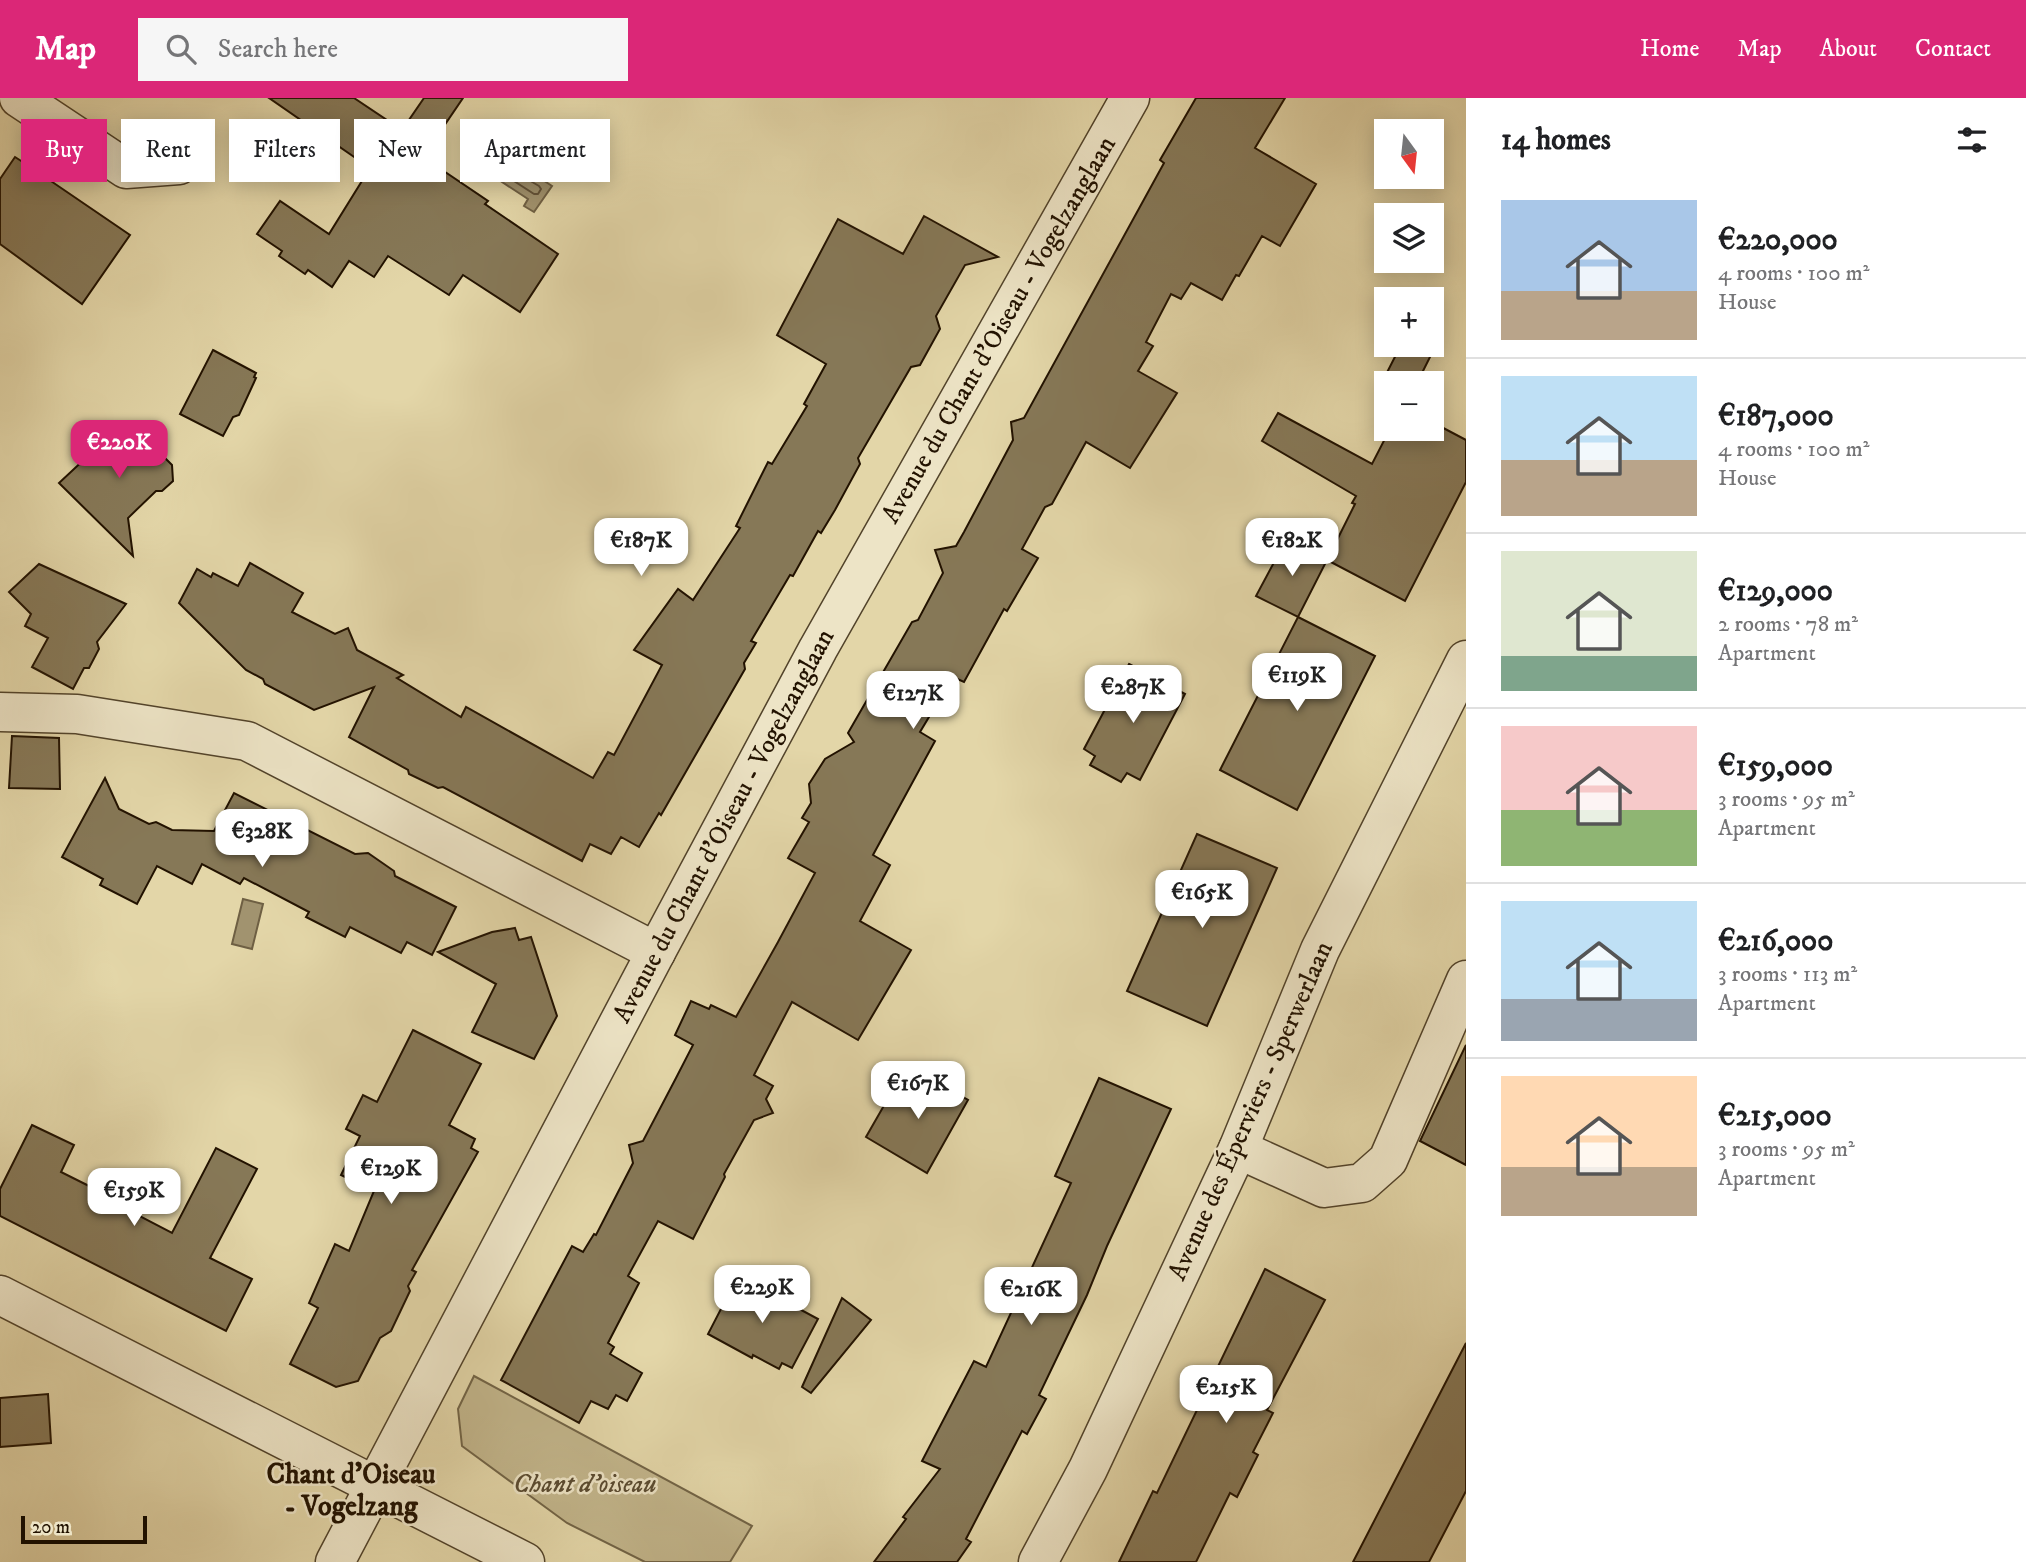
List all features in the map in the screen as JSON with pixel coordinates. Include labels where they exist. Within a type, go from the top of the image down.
[{"type":"street","points":[[19,98],[121,166]]},
{"type":"street","name":"Avenue du Chant d'Oiseau - Vogelzanglaan","points":[[335,1562],[818,649],[1130,98]]},
{"type":"street","name":"Avenue des Éperviers - Sperwerlaan","points":[[1038,1562],[1088,1469],[1238,1149],[1320,950],[1466,660]]},
{"type":"street","points":[[0,712],[77,714],[247,741],[656,952]]},
{"type":"street","points":[[1238,1149],[1324,1188],[1362,1183],[1388,1160],[1466,980]]},
{"type":"street","points":[[4,1302],[525,1562]]},
{"type":"green space","name":"Chant d’oiseau","points":[[474,1376],[752,1526],[730,1562],[645,1562],[567,1523],[462,1446],[458,1409]]},
{"type":"water","points":[[502,182],[546,182],[552,186],[534,212],[524,206],[528,199]]},
{"type":"water","points":[[243,899],[263,904],[252,949],[232,944]]},
{"type":"building","points":[[269,98],[354,98],[386,119],[354,119],[354,157],[340,147],[340,119],[299,119]]},
{"type":"building","points":[[424,98],[463,98],[446,123],[446,119],[410,119]]},
{"type":"building","points":[[1196,98],[1285,98],[1255,148],[1316,184],[1280,246],[1262,236],[1222,300],[1191,283],[1181,299],[1171,294],[1146,342],[1153,346],[1138,371],[1177,393],[1130,468],[1086,442],[1052,504],[1045,507],[1022,549],[1038,558],[1007,611],[1004,609],[964,682],[953,677],[920,732],[935,741],[873,855],[890,865],[860,921],[911,950],[858,1040],[792,1002],[754,1075],[773,1086],[766,1099],[773,1113],[754,1120],[693,1239],[658,1221],[628,1276],[639,1283],[608,1343],[614,1347],[610,1354],[642,1373],[627,1401],[616,1395],[608,1409],[591,1401],[579,1423],[501,1380],[572,1246],[583,1252],[594,1234],[596,1235],[633,1163],[629,1145],[643,1141],[693,1045],[675,1035],[691,1001],[709,1009],[711,1005],[736,1017],[778,942],[815,873],[788,858],[809,822],[802,818],[811,803],[809,784],[825,759],[854,742],[848,733],[912,622],[918,620],[943,573],[935,550],[956,546],[1013,440],[1011,422],[1024,418],[1164,163],[1160,160]]},
{"type":"building","points":[[15,157],[21,161],[21,182],[52,182],[130,235],[82,304],[0,244],[0,179]]},
{"type":"building","points":[[446,173],[488,201],[485,204],[558,254],[520,312],[463,275],[449,295],[388,256],[374,277],[349,261],[332,287],[308,270],[305,274],[279,256],[282,251],[257,234],[280,201],[329,234],[361,182],[446,182]]},
{"type":"building","points":[[924,216],[998,257],[965,265],[936,316],[940,329],[920,365],[911,367],[858,458],[860,464],[835,510],[821,533],[818,531],[751,641],[756,643],[744,663],[745,669],[661,815],[659,813],[639,847],[621,837],[611,854],[590,844],[582,861],[443,787],[438,788],[409,774],[408,770],[349,737],[374,687],[314,710],[265,684],[263,679],[246,670],[179,603],[197,569],[211,577],[213,573],[238,586],[250,563],[303,593],[292,612],[335,634],[348,628],[357,650],[403,675],[397,678],[461,717],[466,707],[593,778],[608,752],[614,755],[662,665],[634,650],[678,589],[693,600],[740,528],[736,526],[768,462],[772,464],[807,406],[804,404],[826,364],[777,335],[838,219],[903,254]]},
{"type":"building","points":[[213,350],[256,373],[239,415],[233,417],[223,436],[180,414]]},
{"type":"building","points":[[1395,357],[1430,357],[1423,371],[1388,371]]},
{"type":"building","points":[[1278,413],[1372,464],[1384,441],[1444,441],[1444,428],[1466,440],[1466,482],[1405,601],[1327,560],[1355,504],[1352,503],[1356,496],[1262,441]]},
{"type":"building","points":[[120,426],[133,426],[172,465],[173,481],[162,491],[156,491],[128,518],[133,556],[59,483]]},
{"type":"building","points":[[1286,540],[1327,560],[1298,617],[1256,596]]},
{"type":"building","points":[[39,564],[126,604],[97,642],[99,649],[89,668],[84,668],[73,689],[32,667],[48,638],[25,626],[31,614],[9,592]]},
{"type":"building","points":[[1298,617],[1375,656],[1297,810],[1220,770]]},
{"type":"building","points":[[1129,664],[1185,694],[1140,780],[1127,773],[1121,782],[1090,765],[1095,756],[1084,749]]},
{"type":"building","points":[[12,736],[59,738],[60,789],[9,788]]},
{"type":"building","points":[[105,778],[119,809],[149,824],[156,822],[172,830],[214,831],[234,793],[355,854],[368,853],[394,871],[395,876],[456,907],[432,955],[407,942],[401,953],[350,927],[345,937],[306,917],[309,912],[244,878],[240,884],[202,864],[192,884],[157,866],[137,904],[100,885],[103,879],[62,857]]},
{"type":"building","points":[[1197,834],[1277,868],[1207,1026],[1127,991]]},
{"type":"building","points":[[515,928],[519,940],[531,937],[557,1016],[534,1059],[472,1032],[496,984],[438,952],[492,932]]},
{"type":"building","points":[[413,1030],[481,1064],[449,1125],[475,1139],[471,1148],[478,1152],[412,1270],[416,1272],[408,1286],[410,1291],[391,1331],[380,1338],[358,1381],[336,1387],[290,1364],[318,1308],[309,1303],[335,1244],[349,1251],[374,1191],[341,1175],[360,1136],[346,1129],[363,1095],[377,1102]]},
{"type":"building","points":[[1466,1045],[1466,1165],[1420,1141]]},
{"type":"building","points":[[915,1070],[968,1100],[927,1173],[866,1137],[890,1095],[899,1100]]},
{"type":"building","points":[[1099,1078],[1171,1109],[1039,1395],[1046,1399],[1027,1434],[1022,1431],[966,1539],[971,1542],[957,1562],[874,1562],[906,1519],[903,1517],[940,1469],[922,1461],[974,1361],[986,1367],[1071,1183],[1055,1176]]},
{"type":"building","points":[[32,1125],[74,1145],[61,1172],[172,1233],[216,1148],[257,1169],[210,1258],[252,1279],[226,1331],[0,1216],[0,1189]]},
{"type":"building","points":[[1265,1269],[1325,1300],[1267,1410],[1273,1413],[1253,1452],[1258,1455],[1237,1497],[1230,1493],[1196,1562],[1119,1562],[1153,1491],[1157,1493]]},
{"type":"building","points":[[738,1276],[818,1319],[792,1368],[782,1363],[779,1369],[708,1334]]},
{"type":"building","points":[[842,1298],[871,1320],[811,1393],[802,1387]]},
{"type":"building","points":[[1466,1343],[1466,1491],[1429,1562],[1353,1562]]},
{"type":"building","points":[[48,1394],[51,1443],[0,1447],[0,1398]]},
{"type":"district","name":"Chant d'Oiseau - Vogelzang","points":[[351,1490]]}]
